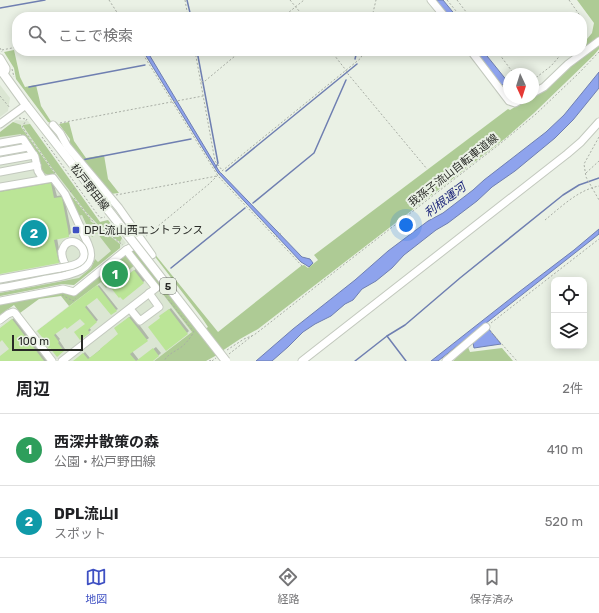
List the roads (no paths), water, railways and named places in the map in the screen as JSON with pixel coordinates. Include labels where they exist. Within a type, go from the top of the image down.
[{"type":"main road","name":"松戸野田線","points":[[2,72],[108,214],[226,359]]},
{"type":"street","points":[[432,0],[441,12]]},
{"type":"street","points":[[587,50],[599,41]]},
{"type":"street","points":[[2,53],[6,70],[2,72]]},
{"type":"street","points":[[475,56],[503,93]]},
{"type":"street","points":[[539,90],[579,56]]},
{"type":"street","points":[[0,124],[26,105]]},
{"type":"street","points":[[302,361],[567,154],[581,142],[599,122]]},
{"type":"street","points":[[53,125],[60,133],[67,146],[110,197],[152,255]]},
{"type":"street","points":[[0,143],[23,139],[36,157],[38,171],[43,179]]},
{"type":"street","points":[[0,152],[28,147]]},
{"type":"street","points":[[0,161],[34,155]]},
{"type":"street","points":[[0,172],[37,165]]},
{"type":"street","points":[[0,187],[53,178],[65,194],[91,250],[90,261],[86,266],[72,274],[0,288]]},
{"type":"street","points":[[0,301],[63,289],[74,292],[125,248],[132,247],[140,240]]},
{"type":"street","points":[[0,280],[74,264],[81,261],[84,251],[80,244],[73,242],[66,244],[62,251],[65,265],[72,274]]},
{"type":"street","points":[[62,361],[149,293],[158,289],[125,248]]},
{"type":"street","points":[[130,309],[140,321],[159,307],[149,293]]},
{"type":"street","points":[[0,320],[13,312],[15,313],[52,361]]},
{"type":"street","points":[[446,361],[486,327]]},
{"type":"water","points":[[436,0],[443,0],[453,12],[445,12]]},
{"type":"water","points":[[146,56],[150,56],[219,171],[302,257],[310,259],[313,263],[309,267],[301,262],[218,173]]},
{"type":"water","points":[[479,56],[487,56],[503,76],[503,85],[501,85]]},
{"type":"water","points":[[599,72],[599,88],[573,120],[555,138],[515,171],[492,187],[477,201],[404,255],[392,268],[376,281],[362,289],[353,300],[345,304],[331,316],[303,332],[272,361],[256,361],[388,251],[428,221],[443,213],[546,132],[564,115]]},
{"type":"water","points":[[599,229],[599,234],[438,361],[431,361],[574,250]]},
{"type":"water","points":[[488,328],[501,344],[474,348],[473,343]]},
{"type":"waterway","points":[[0,8],[45,0]]},
{"type":"waterway","points":[[187,0],[190,12]]},
{"type":"waterway","points":[[198,56],[218,163],[216,167]]},
{"type":"waterway","points":[[226,171],[357,64]]},
{"type":"waterway","points":[[29,87],[145,65]]},
{"type":"waterway","points":[[253,203],[314,153],[346,80]]},
{"type":"waterway","points":[[82,160],[191,139]]},
{"type":"waterway","points":[[355,361],[387,336],[405,325],[460,278],[563,195],[579,185],[599,178]]},
{"type":"waterway","points":[[171,268],[245,208]]},
{"type":"waterway","points":[[387,336],[406,361]]},
{"type":"place","name":"DPL流山西エントランス","points":[[76,230]]},
{"type":"place","name":"DPL流山I","points":[[34,233]]},
{"type":"place","name":"西深井散策の森","points":[[115,274]]},
{"type":"water label","name":"利根運河","points":[[445,200]]}]
